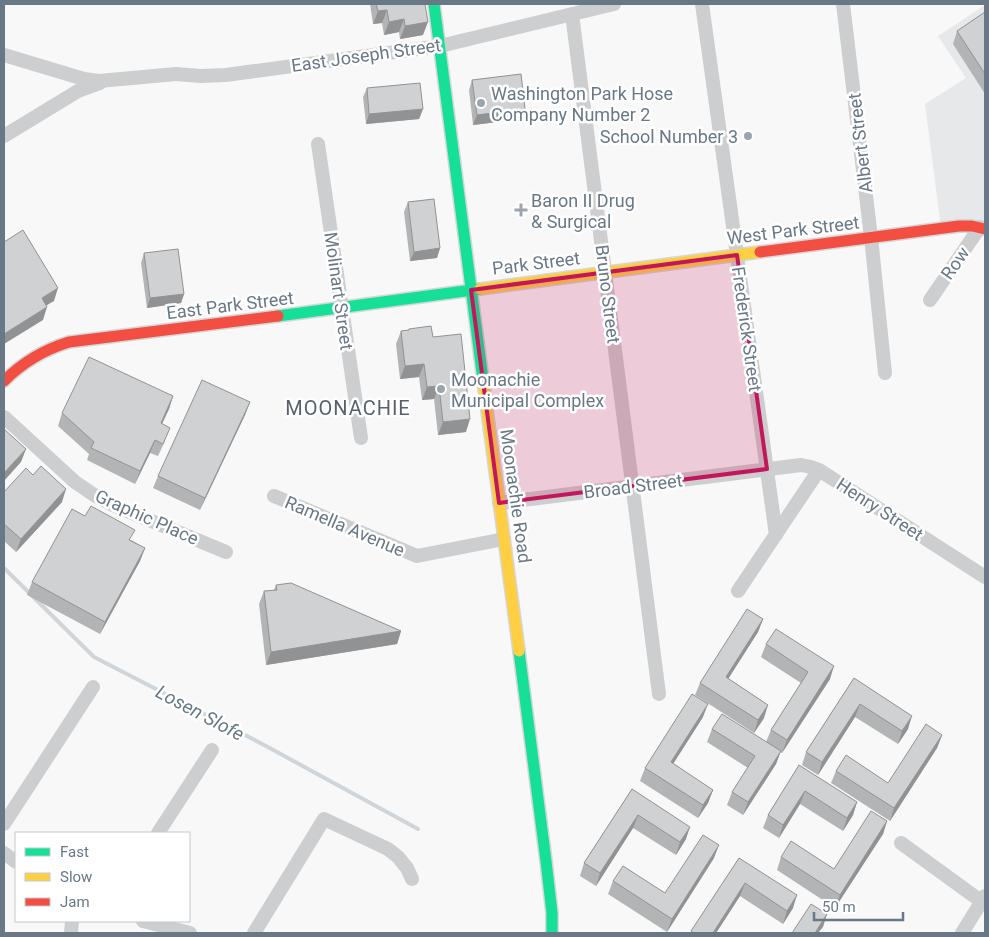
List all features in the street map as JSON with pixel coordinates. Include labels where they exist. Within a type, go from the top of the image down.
[{"type":"street","name":"Moonachie Road","points":[[434,4],[546,861],[552,913],[552,933]]},
{"type":"street","name":"East Joseph Street","points":[[4,55],[84,79],[99,81],[176,74],[226,75],[440,46],[614,4]]},
{"type":"street","name":"Frederick Street","points":[[702,4],[776,535]]},
{"type":"street","name":"Albert Street","points":[[843,4],[885,373]]},
{"type":"street","name":"Bruno Street","points":[[572,14],[659,694]]},
{"type":"street","name":"East Joseph Street","points":[[4,136],[78,91],[114,80]]},
{"type":"street","name":"Molinart Street","points":[[318,144],[361,438]]},
{"type":"street","name":"West Park Street","points":[[605,272],[967,225],[983,228]]},
{"type":"street","name":"Row","points":[[930,300],[983,228]]},
{"type":"street","name":"Park Street","points":[[471,290],[605,272]]},
{"type":"street","name":"East Park Street","points":[[4,381],[21,364],[34,355],[69,342],[471,290]]},
{"type":"street","name":"Graphic Place","points":[[4,417],[75,482],[94,495],[113,505],[226,552]]},
{"type":"street","name":"Henry Street","points":[[767,469],[801,465],[819,470],[985,577]]},
{"type":"street","name":"Broad Street","points":[[499,504],[767,469]]},
{"type":"street","points":[[738,591],[819,470]]},
{"type":"street","name":"Ramella Avenue","points":[[274,496],[416,556],[504,538]]},
{"type":"street","points":[[4,824],[93,687]]},
{"type":"street","points":[[159,832],[212,750]]},
{"type":"street","points":[[254,933],[324,819],[388,849],[407,868],[412,879]]},
{"type":"street","points":[[901,843],[984,901],[962,933]]},
{"type":"street","points":[[4,853],[15,861]]},
{"type":"street","points":[[147,922],[190,933]]},
{"type":"highlighted area","points":[[737,255],[767,469],[499,503],[471,290]]},
{"type":"shaded area","points":[[985,5],[985,231],[941,228],[925,104],[966,78],[938,36]]},
{"type":"building","points":[[376,4],[425,4],[428,22],[405,26],[404,19],[389,22],[387,10],[378,11]]},
{"type":"building","points":[[985,12],[985,74],[957,31]]},
{"type":"building","points":[[521,74],[525,109],[477,115],[472,80]]},
{"type":"building","points":[[420,83],[423,109],[369,114],[367,88]]},
{"type":"building","points":[[434,199],[440,248],[414,252],[408,202]]},
{"type":"building","points":[[23,230],[58,288],[42,298],[47,307],[4,334],[4,242]]},
{"type":"building","points":[[178,249],[184,294],[150,298],[144,253]]},
{"type":"building","name":"Moonachie Municipal Complex","points":[[431,326],[433,337],[461,334],[470,419],[443,422],[439,386],[427,387],[424,364],[405,366],[401,331]]},
{"type":"building","points":[[89,357],[173,396],[161,423],[170,428],[163,444],[155,440],[140,471],[91,448],[94,442],[62,413]]},
{"type":"building","points":[[202,380],[250,402],[205,498],[158,476]]},
{"type":"building","points":[[4,429],[26,449],[4,473]]},
{"type":"building","points":[[41,466],[66,489],[21,539],[4,524],[4,492],[26,468],[33,475]]},
{"type":"building","points":[[91,506],[135,530],[129,540],[145,548],[105,622],[32,582],[72,509],[85,516]]},
{"type":"building","points":[[291,583],[401,631],[271,652],[264,591],[277,590],[276,585]]},
{"type":"building","points":[[747,609],[763,619],[726,677],[768,705],[758,720],[700,683]]},
{"type":"building","points":[[776,629],[834,666],[787,740],[771,730],[808,672],[766,644]]},
{"type":"building","points":[[854,678],[912,716],[902,731],[860,704],[822,762],[806,752]]},
{"type":"building","points":[[692,694],[708,704],[671,762],[713,790],[703,805],[645,768]]},
{"type":"building","points":[[722,714],[781,751],[748,802],[732,792],[755,756],[712,729]]},
{"type":"building","points":[[926,724],[942,735],[894,808],[836,771],[846,755],[888,783]]},
{"type":"building","points":[[799,765],[857,802],[847,818],[805,791],[783,825],[768,815]]},
{"type":"building","points":[[632,789],[690,827],[680,842],[638,815],[600,873],[584,863]]},
{"type":"building","points":[[871,811],[887,821],[840,895],[781,857],[791,841],[834,869]]},
{"type":"building","points":[[703,835],[719,845],[672,919],[613,881],[623,866],[665,893]]},
{"type":"building","points":[[739,858],[797,895],[787,911],[745,883],[713,933],[694,933],[691,931]]},
{"type":"building","points":[[811,904],[827,914],[815,933],[792,933]]},
{"type":"waterway","name":"Losen Slofe","points":[[4,568],[94,657],[266,746],[418,829]]},
{"type":"traffic: fast","points":[[434,4],[483,380]]},
{"type":"traffic: fast","points":[[278,316],[480,289]]},
{"type":"traffic: fast","points":[[519,651],[546,861],[552,913],[552,933]]},
{"type":"traffic: slow","points":[[480,289],[760,252]]},
{"type":"traffic: slow","points":[[483,380],[519,651]]},
{"type":"traffic: jam","points":[[760,252],[959,226],[985,229]]},
{"type":"traffic: jam","points":[[4,381],[34,357],[69,342],[278,316]]},
{"type":"place","name":"Washington Park Hose Company Number 2","points":[[481,103]]},
{"type":"place","name":"School Number 3","points":[[748,136]]},
{"type":"place","name":"Baron II Drug & Surgical","points":[[521,210]]},
{"type":"place","name":"Moonachie Municipal Complex","points":[[441,389]]},
{"type":"district","name":"MOONACHIE","points":[[348,408]]}]
